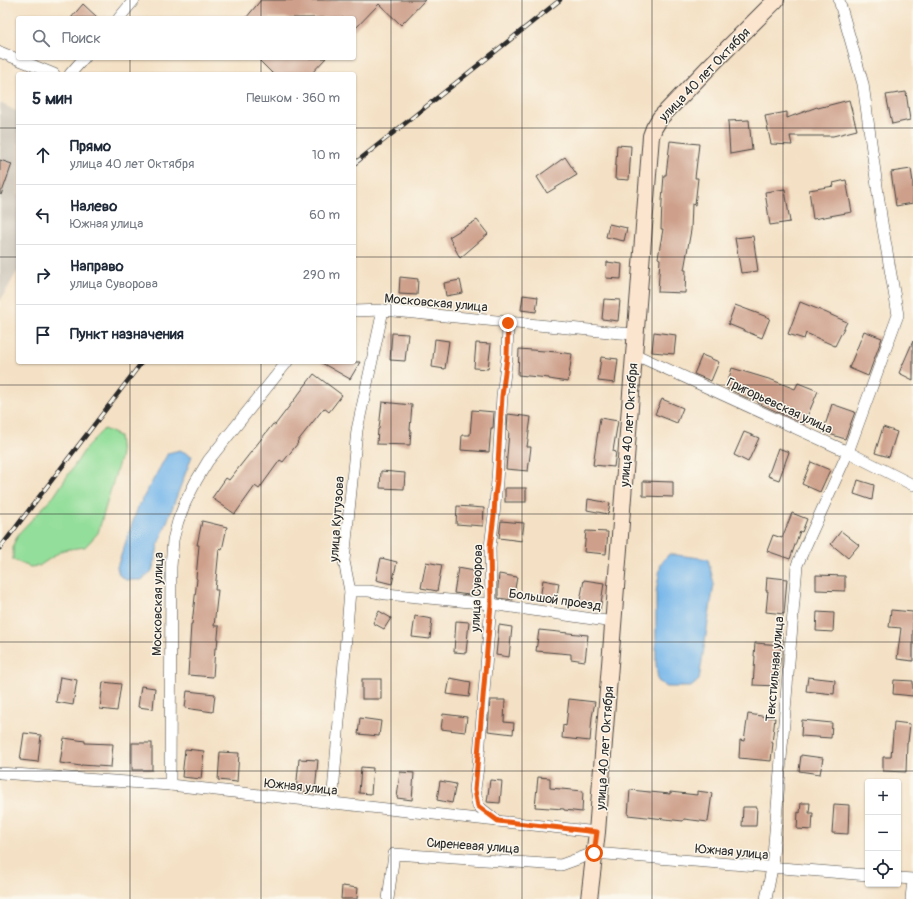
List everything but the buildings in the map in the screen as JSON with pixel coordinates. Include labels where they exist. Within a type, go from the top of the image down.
[{"type":"street","points":[[120,16],[134,0]]},
{"type":"street","name":"улица 40 лет Октября","points":[[589,899],[597,832],[651,136],[660,118],[670,107],[776,0]]},
{"type":"street","name":"Текстильная улица","points":[[766,899],[772,868],[797,565],[848,452],[898,315],[882,223],[862,84],[839,0]]},
{"type":"street","points":[[0,52],[16,59]]},
{"type":"street","points":[[20,60],[49,72]]},
{"type":"street","points":[[72,72],[82,60]]},
{"type":"street","name":"Московская улица","points":[[356,311],[383,310],[635,334]]},
{"type":"street","name":"улица Кутузова","points":[[332,804],[350,591],[344,561],[357,430],[383,310]]},
{"type":"street","name":"улица Суворова","points":[[498,821],[478,806],[475,790],[491,604],[490,547],[497,481],[502,396],[507,357],[508,323]]},
{"type":"street","name":"Григорьевская улица","points":[[634,354],[848,452],[913,484]]},
{"type":"street","name":"Московская улица","points":[[170,785],[170,567],[173,540],[178,521],[189,496],[208,461],[285,364]]},
{"type":"street","name":"Большой проезд","points":[[350,591],[369,591],[491,604],[613,622]]},
{"type":"street","name":"Южная улица","points":[[0,773],[170,785],[597,832]]},
{"type":"street","name":"Южная улица","points":[[594,853],[865,875]]},
{"type":"street","name":"Сиреневая улица","points":[[388,899],[394,854],[561,865],[594,853]]},
{"type":"street","points":[[901,878],[913,879],[911,899]]},
{"type":"shaded area","points":[[0,103],[16,111],[16,273],[0,301]]},
{"type":"green space","points":[[104,429],[119,436],[121,455],[98,533],[85,547],[63,550],[39,566],[30,567],[13,560],[13,545],[19,533],[54,496],[88,445]]},
{"type":"water","points":[[180,450],[192,456],[159,543],[152,571],[142,580],[126,580],[119,575],[117,567],[138,507],[168,453]]},
{"type":"water","points":[[669,554],[708,559],[714,584],[699,680],[691,687],[667,687],[658,681],[656,663],[656,592],[661,563]]},
{"type":"railway","points":[[356,162],[560,0]]},
{"type":"railway","points":[[0,548],[140,364]]},
{"type":"route","points":[[508,323],[507,357],[502,396],[497,481],[490,547],[491,604],[475,790],[478,806],[498,821],[597,832],[594,853]]}]
